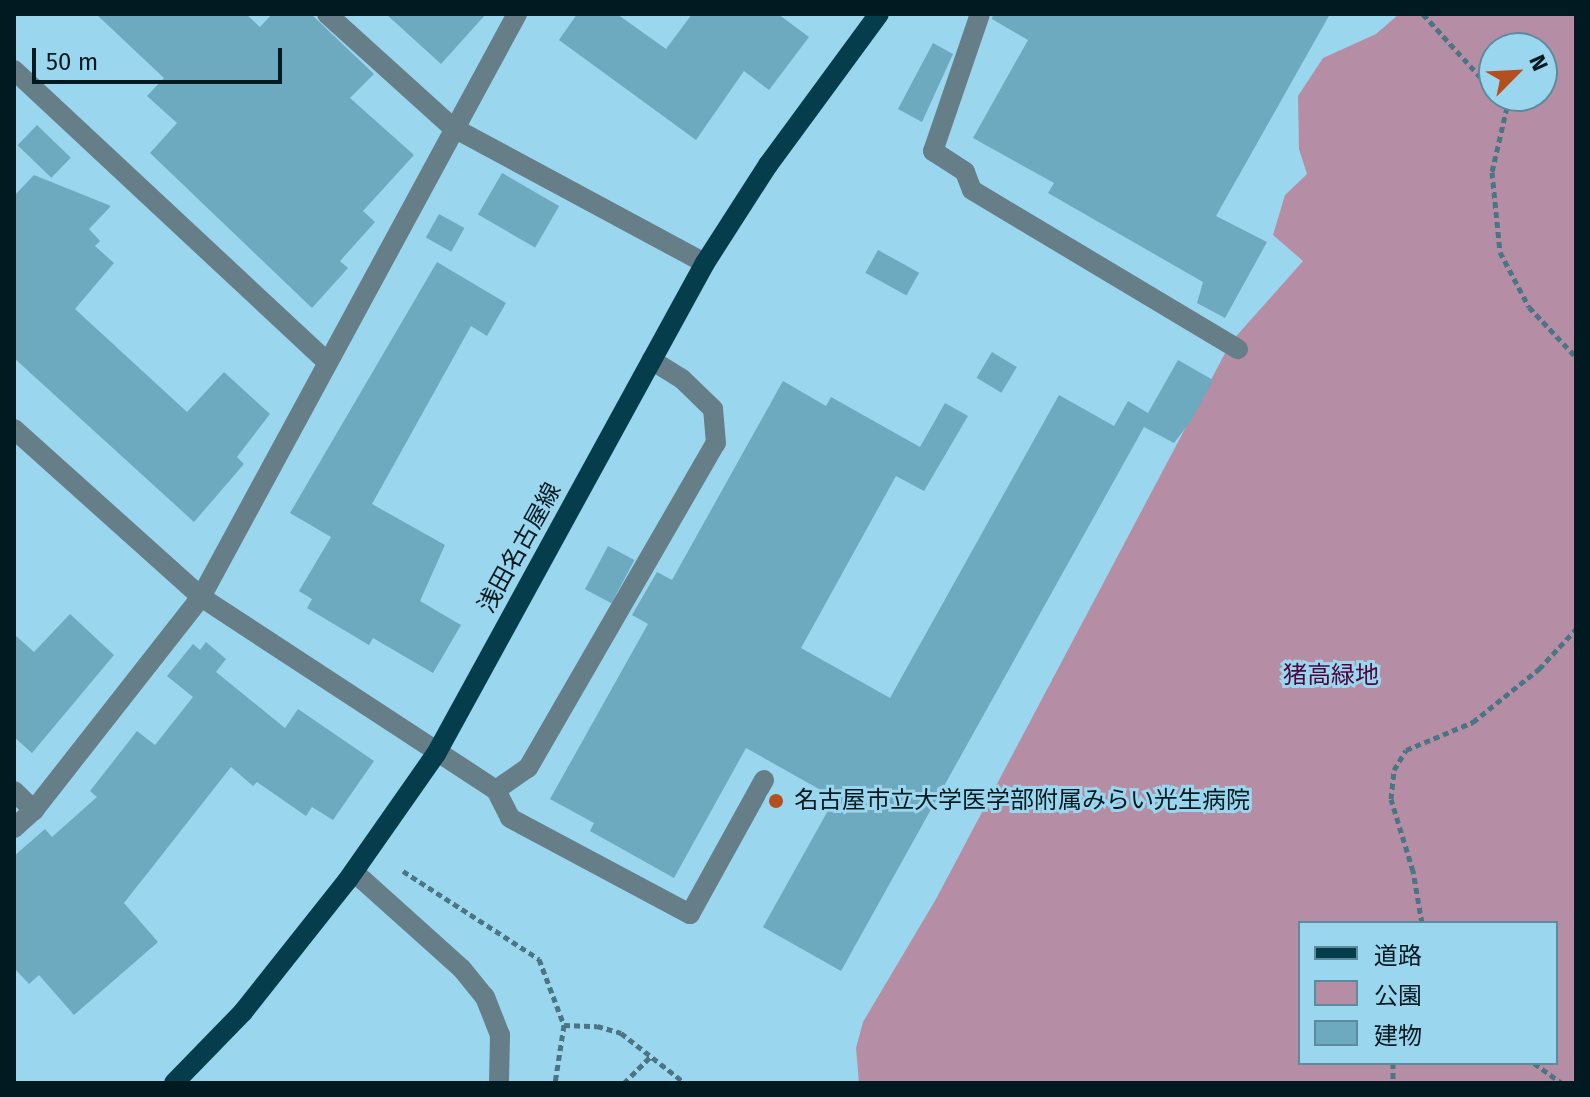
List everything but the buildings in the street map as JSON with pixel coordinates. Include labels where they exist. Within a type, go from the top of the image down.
[{"type":"main road","name":"浅田名古屋線","points":[[174,1083],[243,1012],[354,872],[436,754],[705,263],[768,165],[879,14]]},
{"type":"street","points":[[327,14],[452,127],[705,263]]},
{"type":"street","points":[[14,828],[34,810],[201,597],[452,127],[517,14]]},
{"type":"street","points":[[980,14],[933,151],[965,172],[972,190],[1238,349]]},
{"type":"street","points":[[14,70],[327,362]]},
{"type":"street","points":[[496,790],[528,768],[716,443],[713,409],[682,379],[652,360]]},
{"type":"street","points":[[14,429],[201,597],[436,754],[496,790],[510,818],[690,914],[764,780]]},
{"type":"street","points":[[14,791],[34,810]]},
{"type":"street","points":[[354,872],[462,969],[485,997],[500,1035],[499,1083]]},
{"type":"path","points":[[1423,14],[1478,74]]},
{"type":"path","points":[[1506,112],[1492,172],[1500,252],[1529,307],[1576,357]]},
{"type":"path","points":[[1422,921],[1413,871],[1391,799],[1394,770],[1406,750],[1473,722],[1539,669],[1576,629]]},
{"type":"path","points":[[403,871],[539,959],[564,1025],[555,1083]]},
{"type":"path","points":[[564,1025],[597,1026],[621,1033],[685,1083]]},
{"type":"path","points":[[624,1083],[651,1056]]},
{"type":"path","points":[[1537,1065],[1562,1083]]},
{"type":"green space","name":"猪高緑地","points":[[1399,14],[1576,14],[1576,1083],[859,1083],[856,1048],[863,1022],[936,899],[1231,342],[1303,261],[1273,235],[1285,195],[1307,174],[1299,149],[1298,96],[1323,58],[1376,34]]},
{"type":"place","name":"名古屋市立大学医学部附属みらい光生病院","points":[[776,801]]}]
